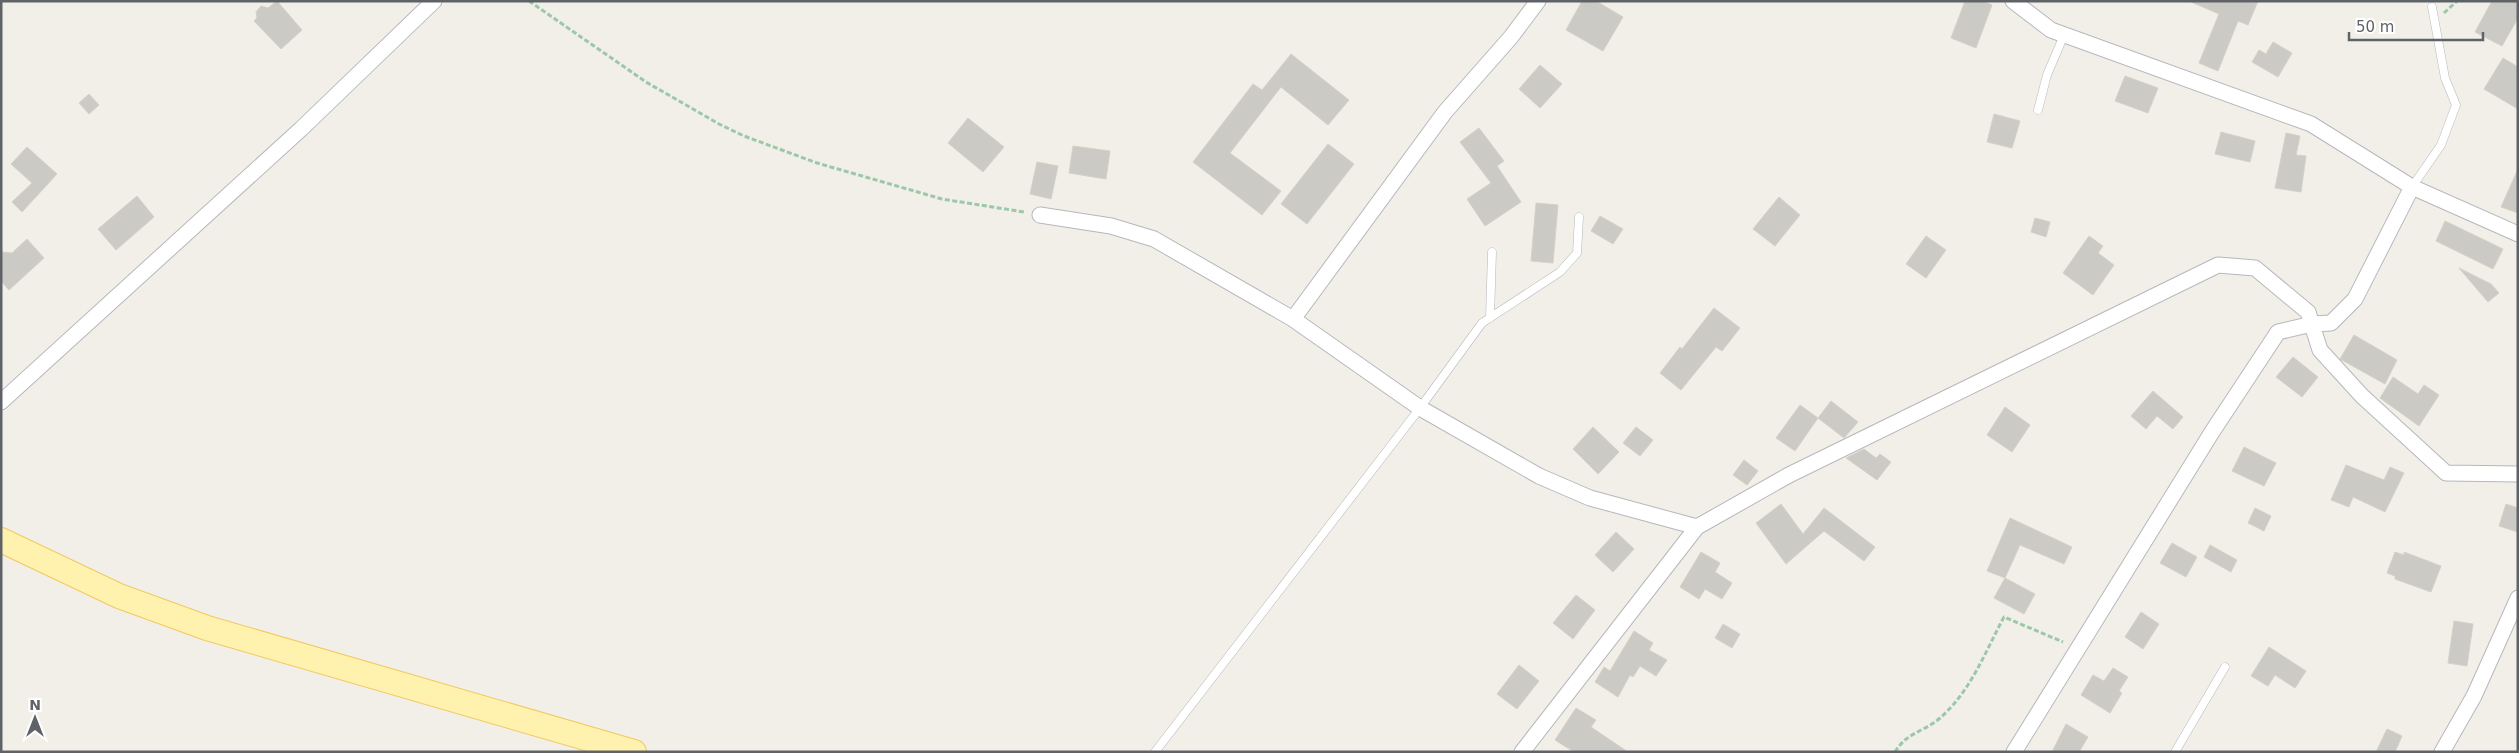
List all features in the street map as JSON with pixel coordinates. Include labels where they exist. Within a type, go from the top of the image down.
[{"type":"main road","points":[[1,540],[119,596],[207,628],[634,752]]},
{"type":"street","points":[[1,402],[301,129],[434,1]]},
{"type":"street","points":[[1293,319],[1445,112],[1511,37],[1538,1]]},
{"type":"street","points":[[2013,1],[2051,30],[2311,124],[2412,188],[2518,234]]},
{"type":"street","points":[[2014,752],[2212,432],[2278,332],[2312,324],[2332,323],[2355,299],[2412,188]]},
{"type":"street","points":[[1040,215],[1111,226],[1154,239],[1293,319],[1420,408],[1540,476],[1590,498],[1697,527]]},
{"type":"street","points":[[1522,752],[1697,527],[1798,471],[2218,265],[2255,268],[2308,312],[2320,350],[2362,396],[2446,473],[2518,474]]},
{"type":"street","points":[[2442,752],[2474,696],[2518,598]]},
{"type":"lane","points":[[2412,188],[2441,145],[2456,105],[2445,78],[2432,7]]},
{"type":"lane","points":[[2038,110],[2047,75],[2064,35]]},
{"type":"lane","points":[[1155,752],[1420,408],[1482,323],[1560,272],[1577,252],[1579,217]]},
{"type":"lane","points":[[1490,318],[1492,252]]},
{"type":"lane","points":[[2175,752],[2225,667]]},
{"type":"path","points":[[529,1],[646,82],[710,120],[744,136],[817,163],[942,199],[1040,215]]},
{"type":"path","points":[[1895,752],[1902,740],[1939,719],[1964,693],[2004,617],[2080,648]]},
{"type":"building","points":[[277,1],[302,30],[281,49],[254,21],[257,18],[256,12],[261,6],[268,8]]},
{"type":"building","points":[[1582,1],[1596,1],[1623,17],[1603,51],[1566,30]]},
{"type":"building","points":[[1965,1],[1982,1],[1992,5],[1976,48],[1951,38]]},
{"type":"building","points":[[2189,1],[2258,1],[2248,25],[2238,21],[2218,71],[2199,63],[2219,14]]},
{"type":"building","points":[[2492,1],[2518,1],[2518,18],[2502,46],[2475,32]]},
{"type":"building","points":[[2273,42],[2292,53],[2278,77],[2252,62],[2259,50],[2266,54]]},
{"type":"building","points":[[1291,54],[1349,100],[1328,125],[1281,87],[1230,153],[1281,191],[1262,215],[1193,162],[1253,84],[1262,90]]},
{"type":"building","points":[[2503,58],[2518,67],[2518,109],[2484,89]]},
{"type":"building","points":[[1540,65],[1562,84],[1540,108],[1519,89]]},
{"type":"building","points":[[2125,76],[2158,88],[2148,113],[2115,101]]},
{"type":"building","points":[[89,94],[99,105],[89,114],[79,103]]},
{"type":"building","points":[[1994,114],[2020,121],[2012,148],[1987,142]]},
{"type":"building","points":[[968,118],[1004,147],[983,172],[948,143]]},
{"type":"building","points":[[1479,128],[1504,161],[1497,166],[1521,202],[1485,226],[1467,199],[1491,183],[1460,142]]},
{"type":"building","points":[[2221,132],[2255,141],[2250,162],[2215,154]]},
{"type":"building","points":[[2286,133],[2300,136],[2296,155],[2306,156],[2301,192],[2275,188]]},
{"type":"building","points":[[1328,144],[1354,164],[1307,224],[1281,204]]},
{"type":"building","points":[[1073,146],[1110,151],[1106,179],[1069,173]]},
{"type":"building","points":[[27,147],[57,174],[22,212],[12,202],[32,183],[11,164]]},
{"type":"building","points":[[1037,162],[1058,166],[1051,199],[1030,194]]},
{"type":"building","points":[[2518,169],[2518,213],[2501,207]]},
{"type":"building","points":[[137,196],[154,217],[116,250],[98,229]]},
{"type":"building","points":[[1779,197],[1800,215],[1775,246],[1753,229]]},
{"type":"building","points":[[1536,203],[1558,205],[1553,263],[1531,261]]},
{"type":"building","points":[[1600,216],[1623,229],[1613,244],[1591,231]]},
{"type":"building","points":[[2035,218],[2050,222],[2046,237],[2031,232]]},
{"type":"building","points":[[2445,221],[2503,249],[2493,269],[2436,241]]},
{"type":"building","points":[[1926,236],[1946,250],[1926,278],[1906,264]]},
{"type":"building","points":[[2089,236],[2103,246],[2098,253],[2114,265],[2093,295],[2063,273]]},
{"type":"building","points":[[27,239],[44,258],[9,290],[1,281],[1,252],[12,253]]},
{"type":"building","points":[[2459,268],[2491,284],[2499,293],[2488,302]]},
{"type":"building","points":[[1714,308],[1740,328],[1722,351],[1716,347],[1681,390],[1660,373],[1680,347],[1682,349]]},
{"type":"building","points":[[2354,335],[2397,360],[2385,384],[2340,359]]},
{"type":"building","points":[[2293,357],[2318,377],[2302,397],[2276,377]]},
{"type":"building","points":[[2393,377],[2418,394],[2424,385],[2439,395],[2419,426],[2380,398]]},
{"type":"building","points":[[2153,391],[2183,417],[2173,429],[2157,416],[2146,429],[2131,416]]},
{"type":"building","points":[[1831,401],[1858,422],[1844,438],[1818,418]]},
{"type":"building","points":[[1800,405],[1818,418],[1795,451],[1776,438]]},
{"type":"building","points":[[2005,407],[2030,425],[2012,452],[1987,435]]},
{"type":"building","points":[[1593,427],[1619,452],[1598,474],[1573,449]]},
{"type":"building","points":[[1636,427],[1653,440],[1640,456],[1623,443]]},
{"type":"building","points":[[2244,447],[2276,463],[2264,486],[2232,471]]},
{"type":"building","points":[[1864,449],[1876,458],[1880,454],[1891,462],[1877,480],[1846,458]]},
{"type":"building","points":[[1744,460],[1758,471],[1747,485],[1733,475]]},
{"type":"building","points":[[2346,465],[2384,480],[2390,467],[2404,473],[2385,512],[2353,497],[2349,507],[2331,500]]},
{"type":"building","points":[[1781,504],[1803,534],[1824,508],[1875,547],[1864,561],[1824,531],[1786,564],[1756,523]]},
{"type":"building","points":[[2506,504],[2518,508],[2518,532],[2499,526]]},
{"type":"building","points":[[2255,508],[2271,516],[2264,531],[2248,523]]},
{"type":"building","points":[[2010,518],[2072,547],[2064,564],[2020,545],[2005,578],[1987,571]]},
{"type":"building","points":[[1616,532],[1634,549],[1613,572],[1595,555]]},
{"type":"building","points":[[2172,543],[2197,557],[2186,577],[2160,563]]},
{"type":"building","points":[[2210,545],[2237,560],[2231,572],[2204,557]]},
{"type":"building","points":[[1701,552],[1720,563],[1715,572],[1732,583],[1722,599],[1705,589],[1699,599],[1680,587]]},
{"type":"building","points":[[2395,552],[2404,555],[2404,552],[2441,566],[2431,592],[2395,579],[2395,576],[2387,573]]},
{"type":"building","points":[[2005,578],[2035,594],[2024,614],[1994,598]]},
{"type":"building","points":[[1576,595],[1595,610],[1573,639],[1553,623]]},
{"type":"building","points":[[2141,612],[2159,624],[2143,649],[2125,637]]},
{"type":"building","points":[[2454,621],[2473,624],[2467,666],[2448,663]]},
{"type":"building","points":[[1723,624],[1740,634],[1732,648],[1715,638]]},
{"type":"building","points":[[1634,631],[1653,643],[1649,650],[1667,660],[1656,676],[1640,666],[1633,677],[1630,675],[1618,697],[1595,682],[1604,667],[1610,671]]},
{"type":"building","points":[[2269,647],[2306,671],[2295,688],[2275,675],[2268,686],[2251,676]]},
{"type":"building","points":[[1519,665],[1539,681],[1517,709],[1497,694]]},
{"type":"building","points":[[2113,668],[2128,677],[2119,691],[2122,693],[2110,713],[2081,695],[2093,675],[2104,681]]},
{"type":"building","points":[[1576,708],[1596,720],[1591,727],[1628,752],[1574,752],[1555,740]]},
{"type":"building","points":[[2066,724],[2088,737],[2079,752],[2052,752]]},
{"type":"building","points":[[2387,729],[2402,736],[2395,752],[2376,752]]}]
